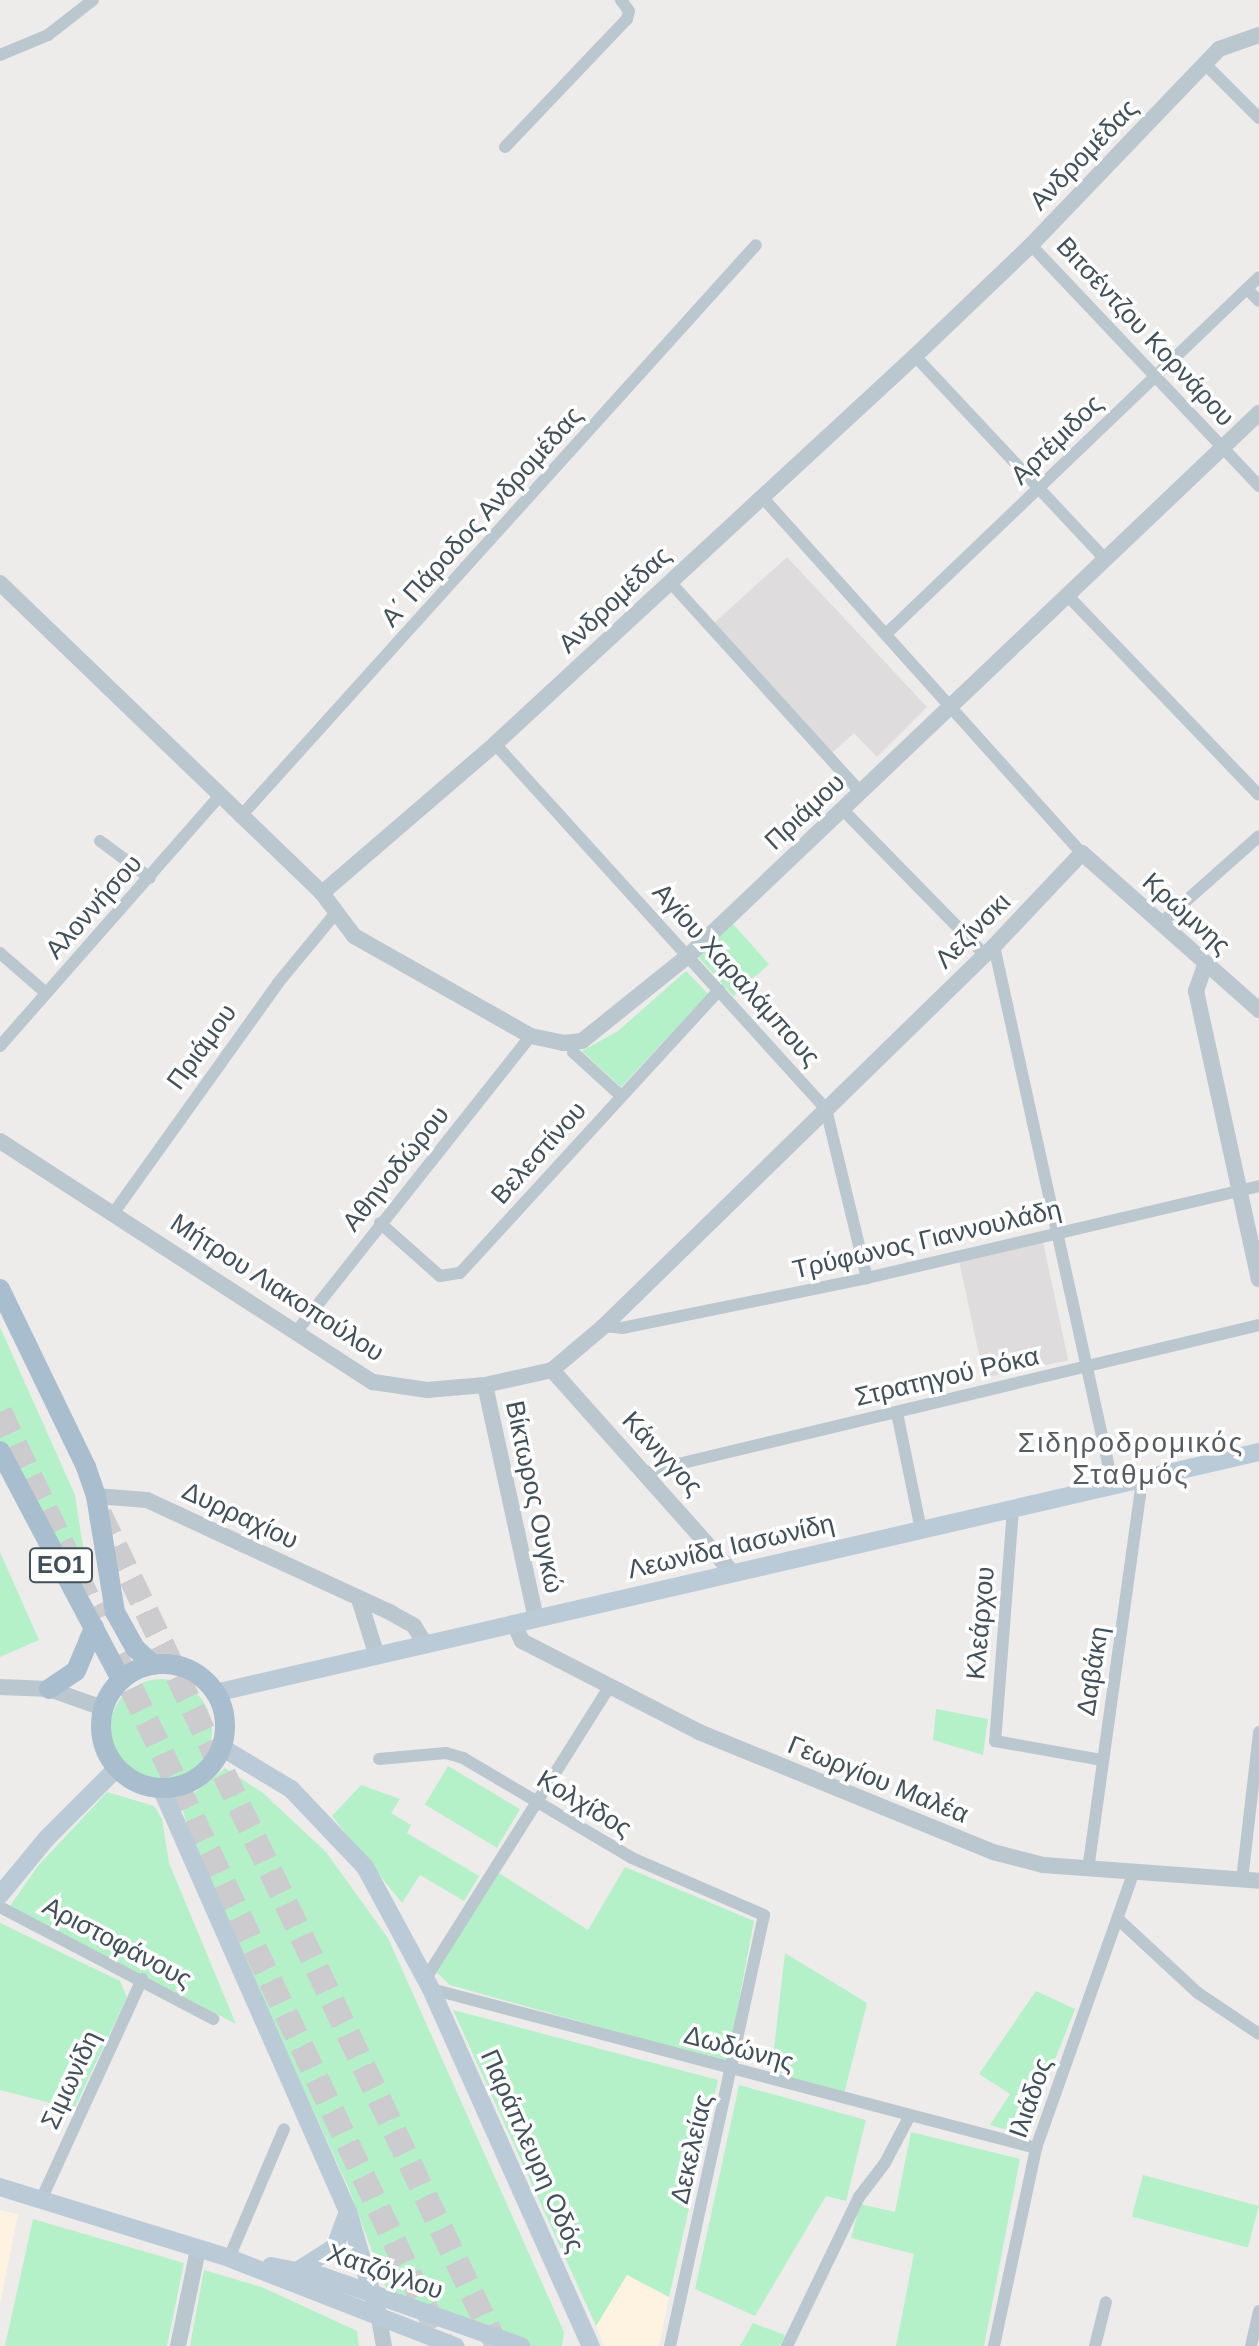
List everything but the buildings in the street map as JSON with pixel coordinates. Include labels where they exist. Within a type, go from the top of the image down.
[{"type":"main road","name":"ΕΟ1","points":[[0,1289],[25,1332],[96,1496],[115,1612],[135,1648],[153,1665]]},
{"type":"main road","name":"ΕΟ1","points":[[0,1451],[121,1680]]},
{"type":"main road","name":"Λεωνίδα Ιασωνίδη","points":[[215,1693],[1259,1452]]},
{"type":"main road","points":[[49,1689],[76,1671],[94,1628]]},
{"type":"main road","points":[[153,1665],[188,1670],[215,1693],[223,1710],[221,1747],[198,1777],[161,1788],[137,1782],[117,1768],[102,1740],[103,1708],[121,1680],[153,1665]]},
{"type":"main road","name":"Παράπλευρη Οδός","points":[[221,1747],[263,1768],[321,1815],[365,1867],[428,1984],[591,2346]]},
{"type":"main road","points":[[0,1895],[47,1838],[117,1768]]},
{"type":"main road","points":[[161,1788],[348,2211],[379,2318]]},
{"type":"main road","name":"Χατζόγλου","points":[[0,2187],[229,2258],[297,2271],[372,2293],[521,2346]]},
{"type":"main road","points":[[297,2271],[335,2247],[348,2211]]},
{"type":"main road","name":"Χατζόγλου","points":[[229,2258],[449,2345]]},
{"type":"street","points":[[0,55],[48,35],[93,0]]},
{"type":"street","points":[[505,147],[627,19],[629,11],[621,0]]},
{"type":"street","name":"Ανδρομέδας","points":[[322,893],[495,744],[915,356],[1031,245],[1204,63],[1237,38],[1259,35]]},
{"type":"street","points":[[1204,63],[1259,118]]},
{"type":"street","name":"Α΄ Πάροδος Ανδρομέδας","points":[[240,817],[756,245]]},
{"type":"street","name":"Βιτσέντζου Κορνάρου","points":[[1031,245],[1259,486]]},
{"type":"street","name":"Αρτέμιδος","points":[[886,634],[1259,277]]},
{"type":"street","points":[[1247,289],[1259,301]]},
{"type":"street","points":[[915,356],[1106,560]]},
{"type":"street","name":"Πριάμου","points":[[572,1042],[607,1027],[689,955],[1069,597],[1259,413]]},
{"type":"street","points":[[763,498],[1082,853]]},
{"type":"street","points":[[670,582],[861,793]]},
{"type":"street","points":[[0,583],[322,893],[334,915],[354,936],[531,1036],[572,1042],[573,1052],[621,1096]]},
{"type":"street","points":[[1069,597],[1259,795]]},
{"type":"street","name":"Αγίου Χαραλάμπους","points":[[495,744],[826,1109],[867,1278]]},
{"type":"street","name":"Αλοννήσου","points":[[0,1046],[219,797]]},
{"type":"street","points":[[843,810],[990,951],[1113,1486]]},
{"type":"street","points":[[1160,924],[1259,836]]},
{"type":"street","points":[[100,841],[150,878]]},
{"type":"street","name":"Κρώμνης","points":[[1082,853],[1205,965],[1259,1009]]},
{"type":"street","name":"Λεζίνσκι","points":[[552,1370],[604,1326],[990,951],[1082,853]]},
{"type":"street","name":"Πριάμου","points":[[115,1211],[278,983],[334,915]]},
{"type":"street","points":[[0,953],[46,993]]},
{"type":"street","points":[[1205,965],[1196,991],[1237,1191],[1259,1279]]},
{"type":"street","name":"Βελεστίνου","points":[[380,1223],[440,1276],[460,1273],[719,990]]},
{"type":"street","name":"Αθηνοδώρου","points":[[296,1332],[531,1036]]},
{"type":"street","name":"Μήτρου Λιακοπούλου","points":[[0,1141],[115,1211],[373,1382],[427,1390],[485,1385],[552,1370]]},
{"type":"street","name":"Τρύφωνος Γιαννουλάδη","points":[[604,1326],[622,1328],[867,1278],[1259,1186]]},
{"type":"street","name":"Στρατηγού Ρόκα","points":[[645,1472],[1259,1325]]},
{"type":"street","name":"Κάνιγγος","points":[[552,1370],[734,1574]]},
{"type":"street","name":"Βίκτωρος Ουγκώ","points":[[485,1385],[536,1619]]},
{"type":"street","points":[[897,1413],[921,1530]]},
{"type":"street","name":"Δαβάκη","points":[[1088,1870],[1142,1479]]},
{"type":"street","name":"Δυρραχίου","points":[[96,1496],[147,1500],[414,1626],[426,1645]]},
{"type":"street","name":"Κλεάρχου","points":[[1013,1509],[995,1741],[1102,1760]]},
{"type":"street","points":[[359,1599],[377,1656]]},
{"type":"street","name":"Γεωργίου Μαλέα","points":[[514,1624],[522,1641],[745,1752],[993,1852],[1088,1870],[1250,1881]]},
{"type":"street","points":[[428,1984],[535,1802],[610,1686]]},
{"type":"street","points":[[0,1687],[49,1689],[103,1708]]},
{"type":"street","points":[[1250,1881],[1259,1732]]},
{"type":"street","name":"Κολχίδος","points":[[379,1759],[446,1753],[632,1858],[764,1915]]},
{"type":"street","name":"Ιλιάδος","points":[[994,2346],[1036,2148],[1134,1872]]},
{"type":"street","name":"Αριστοφάνους","points":[[0,1907],[213,2019]]},
{"type":"street","name":"Δεκελείας","points":[[670,2346],[733,2070],[764,1915]]},
{"type":"street","points":[[1118,1919],[1198,1993],[1259,2034]]},
{"type":"street","name":"Σιμωνίδη","points":[[41,2200],[142,1979]]},
{"type":"street","name":"Δωδώνης","points":[[428,1984],[733,2070],[1036,2148]]},
{"type":"street","points":[[787,2346],[859,2197],[885,2163],[909,2117]]},
{"type":"street","points":[[229,2258],[284,2129]]},
{"type":"street","points":[[178,2346],[198,2249]]},
{"type":"street","points":[[1095,2346],[1106,2302]]},
{"type":"street","points":[[1251,2346],[1259,2311]]},
{"type":"street","points":[[379,2318],[384,2346]]},
{"type":"shaded area","points":[[787,557],[927,707],[877,757],[854,733],[831,754],[713,624]]},
{"type":"shaded area","points":[[1043,1242],[1068,1360],[984,1378],[959,1260]]},
{"type":"shaded area","points":[[0,2210],[18,2214],[0,2305]]},
{"type":"shaded area","points":[[627,2274],[669,2297],[659,2346],[604,2346],[596,2326]]},
{"type":"green space","points":[[733,924],[769,964],[733,996],[697,956]]},
{"type":"green space","points":[[686,971],[708,994],[621,1087],[582,1051],[618,1031]]},
{"type":"green space","points":[[0,1327],[75,1495],[90,1593],[40,1519],[0,1443]]},
{"type":"green space","points":[[0,1552],[39,1640],[0,1657]]},
{"type":"green space","points":[[161,1679],[190,1687],[204,1701],[212,1730],[204,1759],[190,1773],[161,1781],[132,1773],[118,1759],[110,1730],[118,1701],[132,1687]]},
{"type":"green space","points":[[936,1709],[988,1719],[983,1755],[933,1740]]},
{"type":"green space","points":[[448,1766],[520,1809],[497,1848],[425,1805]]},
{"type":"green space","points":[[225,1768],[263,1793],[326,1852],[388,1938],[564,2332],[562,2346],[528,2346],[386,2289],[349,2189],[194,1848],[181,1804]]},
{"type":"green space","points":[[361,1785],[400,1799],[391,1813],[411,1825],[407,1833],[479,1876],[464,1901],[420,1875],[402,1903],[332,1816]]},
{"type":"green space","points":[[107,1792],[154,1806],[162,1819],[169,1863],[236,2024],[10,1906],[38,1866]]},
{"type":"green space","points":[[625,1867],[754,1921],[727,2063],[450,1985],[436,1972],[499,1873],[588,1930]]},
{"type":"green space","points":[[0,1923],[120,1981],[127,1997],[74,2109],[0,2090]]},
{"type":"green space","points":[[785,1953],[867,2003],[844,2094],[771,2074]]},
{"type":"green space","points":[[1036,1991],[1075,2009],[1025,2135],[990,2125],[1010,2094],[979,2074]]},
{"type":"green space","points":[[453,2010],[718,2080],[669,2297],[627,2275],[596,2326]]},
{"type":"green space","points":[[739,2085],[866,2120],[846,2201],[826,2196],[755,2316],[695,2289]]},
{"type":"green space","points":[[911,2132],[1020,2159],[984,2346],[896,2346],[914,2254],[851,2238],[860,2204],[895,2212]]},
{"type":"green space","points":[[1143,2175],[1259,2206],[1248,2248],[1132,2217]]},
{"type":"green space","points":[[33,2219],[184,2263],[167,2346],[5,2346]]},
{"type":"green space","points":[[204,2270],[264,2288],[357,2331],[359,2346],[190,2346]]},
{"type":"green space","points":[[753,2323],[785,2335],[780,2346],[740,2346]]},
{"type":"tunnel","points":[[0,1412],[98,1619]]},
{"type":"tunnel","points":[[100,1514],[497,2346]]},
{"type":"tunnel","points":[[116,1656],[444,2346]]},
{"type":"district","name":"Σιδηροδρομικός Σταθμός","points":[[1131,1459]]}]
